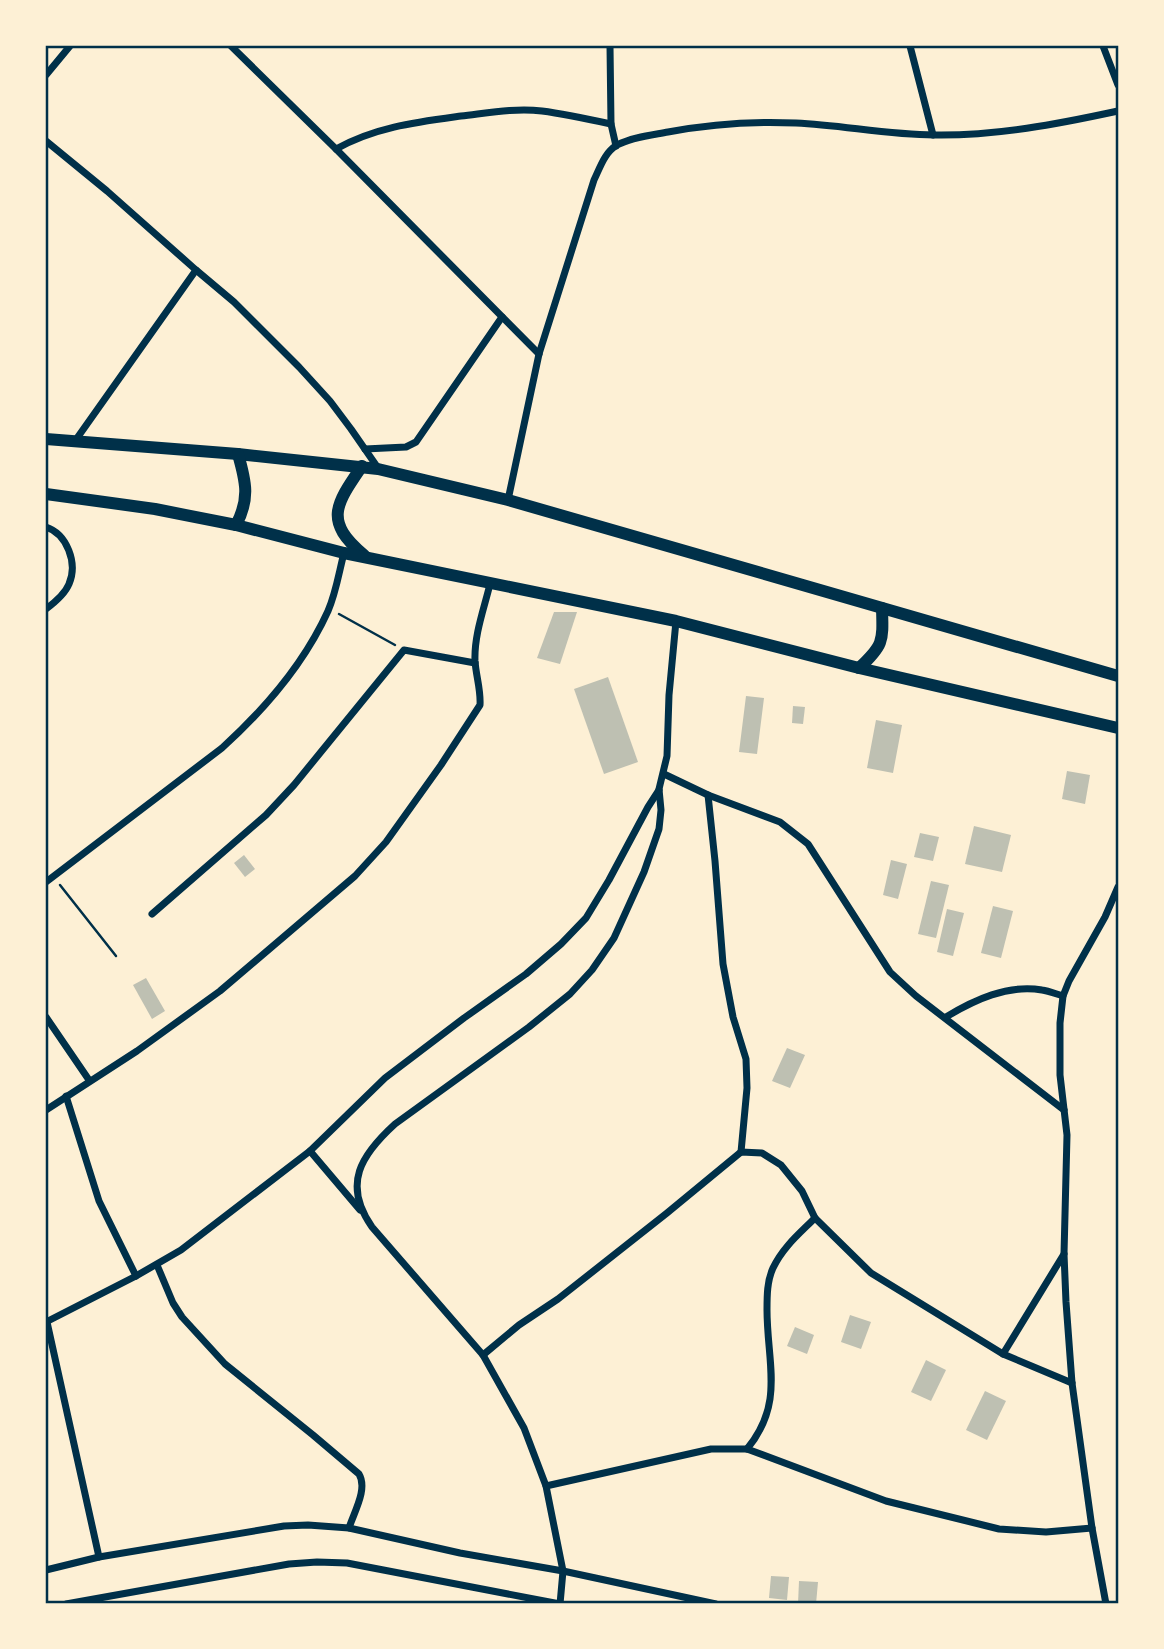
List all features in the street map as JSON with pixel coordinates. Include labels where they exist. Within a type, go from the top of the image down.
[{"type":"main road","points":[[46,439],[237,454],[378,469],[508,499],[1118,676]]},
{"type":"main road","points":[[236,526],[245,501],[244,477],[237,454]]},
{"type":"main road","points":[[362,466],[338,506],[342,532],[349,543],[365,556]]},
{"type":"main road","points":[[46,494],[155,509],[344,553],[676,621],[859,668],[1118,728]]},
{"type":"main road","points":[[859,668],[878,648],[883,638],[882,608]]},
{"type":"street","points":[[46,75],[70,46]]},
{"type":"street","points":[[231,46],[337,149],[539,355]]},
{"type":"street","points":[[610,46],[611,124],[616,146]]},
{"type":"street","points":[[910,46],[933,135]]},
{"type":"street","points":[[1103,46],[1118,85]]},
{"type":"street","points":[[337,149],[351,141],[408,123],[502,110],[540,111],[611,124]]},
{"type":"street","points":[[508,499],[539,355],[594,180],[604,158],[616,146],[636,138],[691,128],[754,123],[796,123],[933,135],[988,133],[1118,111]]},
{"type":"street","points":[[46,141],[234,302],[330,401],[378,469]]},
{"type":"street","points":[[75,441],[196,270]]},
{"type":"street","points":[[365,449],[406,447],[416,442],[502,317]]},
{"type":"street","points":[[46,527],[62,538],[70,552],[72,568],[70,583],[62,595],[46,609]]},
{"type":"street","points":[[46,882],[222,748],[248,724],[285,681],[306,650],[329,609],[344,553]]},
{"type":"street","points":[[46,1110],[220,992],[337,892],[371,859],[441,765],[480,705],[481,694],[475,663],[476,642],[490,584]]},
{"type":"street","points":[[99,1557],[46,1322],[181,1250],[310,1151],[386,1078],[526,974],[586,918],[626,850],[659,789],[664,774],[676,621]]},
{"type":"street","points":[[152,914],[266,815],[294,785],[404,650],[475,663]]},
{"type":"street","points":[[664,774],[708,795],[780,822],[808,844],[890,972],[916,996],[1065,1110]]},
{"type":"street","points":[[362,1213],[357,1196],[358,1174],[379,1139],[529,1027],[570,993],[592,970],[614,938],[644,872],[659,829],[659,789]]},
{"type":"street","points":[[708,795],[723,964],[733,1017],[746,1059],[747,1088],[741,1153]]},
{"type":"street","points":[[1106,1604],[1092,1528],[1072,1383],[1064,1254],[1065,1110],[1060,1075],[1060,1023],[1063,996],[1069,981],[1105,917],[1118,887]]},
{"type":"street","points":[[946,1017],[983,997],[1014,990],[1041,990],[1063,996]]},
{"type":"street","points":[[46,1017],[89,1080]]},
{"type":"street","points":[[66,1096],[99,1200],[136,1276]]},
{"type":"street","points":[[66,1604],[289,1564],[317,1562],[347,1563],[560,1604],[563,1571],[546,1486],[524,1427],[483,1354],[372,1227],[310,1151]]},
{"type":"street","points":[[483,1354],[646,1230],[741,1153],[762,1153],[781,1165],[802,1192],[814,1218],[872,1273],[1003,1354],[1072,1383]]},
{"type":"street","points":[[747,1449],[758,1437],[772,1392],[767,1293],[772,1270],[786,1246],[814,1218]]},
{"type":"street","points":[[1003,1354],[1064,1254]]},
{"type":"street","points":[[157,1265],[169,1296],[182,1317],[225,1364],[359,1474],[363,1487],[349,1528]]},
{"type":"street","points":[[546,1486],[712,1448],[747,1449],[886,1501],[999,1529],[1046,1532],[1092,1528]]},
{"type":"street","points":[[46,1570],[99,1557],[284,1526],[308,1525],[349,1528],[716,1604]]},
{"type":"path","points":[[329,609],[404,650]]},
{"type":"path","points":[[54,876],[116,956]]},
{"type":"building","points":[[554,612],[577,612],[560,664],[537,658]]},
{"type":"building","points":[[608,677],[638,762],[604,774],[574,689]]},
{"type":"building","points":[[746,696],[764,698],[757,754],[739,752]]},
{"type":"building","points":[[793,706],[805,707],[803,724],[792,723]]},
{"type":"building","points":[[876,720],[902,725],[893,773],[867,768]]},
{"type":"building","points":[[1067,771],[1090,775],[1085,804],[1062,799]]},
{"type":"building","points":[[974,826],[1011,835],[1002,872],[965,864]]},
{"type":"building","points":[[920,833],[939,837],[933,861],[914,857]]},
{"type":"building","points":[[244,855],[255,869],[245,877],[234,863]]},
{"type":"building","points":[[891,860],[907,864],[898,899],[883,895]]},
{"type":"building","points":[[931,881],[949,885],[936,938],[918,934]]},
{"type":"building","points":[[993,906],[1013,911],[1001,958],[981,953]]},
{"type":"building","points":[[947,909],[964,913],[953,956],[937,952]]},
{"type":"building","points":[[146,978],[165,1011],[152,1019],[133,985]]},
{"type":"building","points":[[787,1048],[805,1055],[790,1088],[772,1081]]},
{"type":"building","points":[[850,1315],[871,1322],[861,1349],[841,1342]]},
{"type":"building","points":[[795,1327],[814,1335],[807,1354],[787,1346]]},
{"type":"building","points":[[926,1360],[946,1370],[931,1401],[911,1392]]},
{"type":"building","points":[[985,1391],[1006,1401],[987,1440],[966,1430]]},
{"type":"building","points":[[771,1576],[789,1577],[787,1600],[769,1598]]},
{"type":"building","points":[[799,1581],[818,1582],[816,1604],[798,1604]]}]
